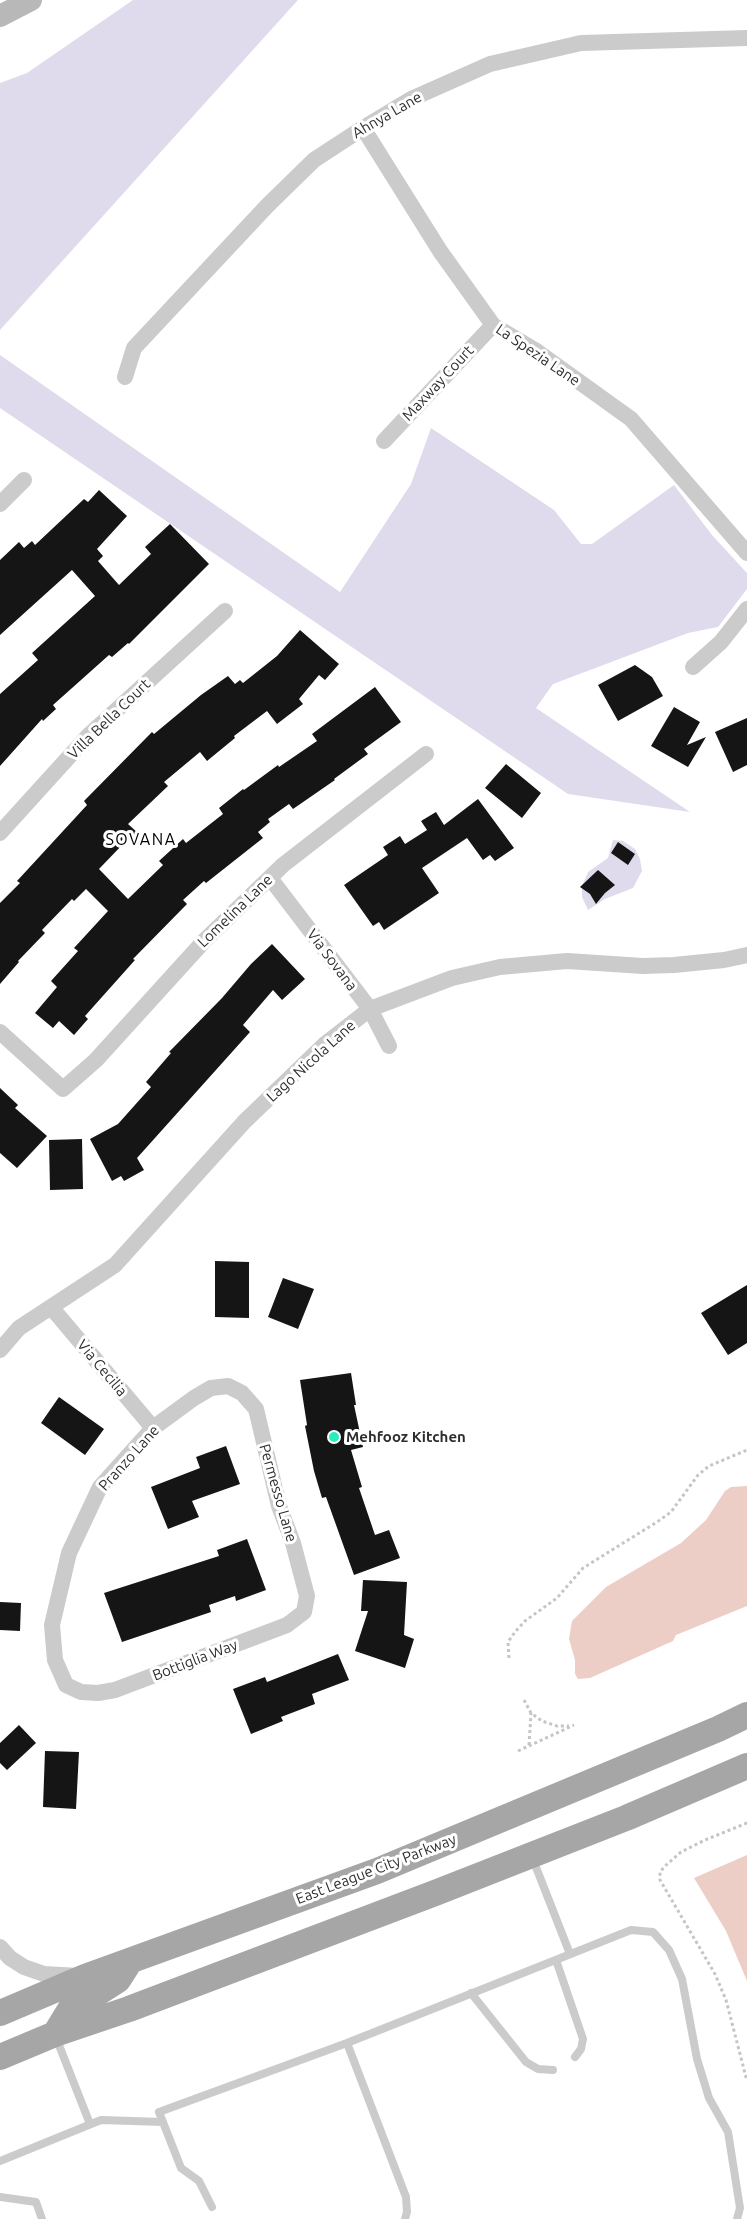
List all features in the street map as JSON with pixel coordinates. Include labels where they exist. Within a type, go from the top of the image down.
[{"type":"main road","points":[[0,16],[31,0]]},
{"type":"main road","name":"East League City Parkway","points":[[0,2013],[130,1960],[377,1871],[718,1730],[747,1715]]},
{"type":"main road","points":[[0,2057],[55,2034],[129,2009],[424,1897],[626,1818],[747,1766]]},
{"type":"main road","points":[[55,2034],[74,2003],[96,1994],[118,1980],[130,1960]]},
{"type":"street","name":"Ahnya Lane","points":[[125,376],[134,348],[267,206],[314,160],[411,99],[490,64],[581,43],[747,38]]},
{"type":"street","name":"La Spezia Lane","points":[[363,128],[440,251],[493,325],[536,350],[631,420],[747,553]]},
{"type":"street","name":"Maxway Court","points":[[384,441],[493,325]]},
{"type":"street","points":[[0,504],[24,480]]},
{"type":"street","points":[[693,668],[722,642],[747,609]]},
{"type":"street","name":"Villa Bella Court","points":[[0,833],[87,737],[225,611]]},
{"type":"street","name":"Lomelina Lane","points":[[0,1032],[63,1089],[96,1060],[205,940],[283,865],[426,754]]},
{"type":"street","name":"Via Sovana","points":[[270,878],[370,1009],[389,1046]]},
{"type":"street","name":"Lago Nicola Lane","points":[[0,1350],[19,1328],[115,1265],[243,1122],[325,1044],[370,1009],[452,978],[500,967],[567,961],[643,966],[674,965],[747,956]]},
{"type":"street","name":"Via Cecilia","points":[[51,1307],[153,1428]]},
{"type":"street","name":"Pranzo Lane","points":[[66,1685],[55,1660],[52,1625],[69,1553],[100,1487],[153,1428],[194,1398],[211,1388],[228,1386],[242,1393]]},
{"type":"street","name":"Permesso Lane","points":[[242,1393],[256,1409],[279,1506],[307,1596]]},
{"type":"street","name":"Bottiglia Way","points":[[66,1685],[81,1692],[98,1694],[125,1686],[287,1625],[304,1612],[307,1596]]},
{"type":"street","points":[[0,1947],[10,1958],[24,1967],[44,1974],[85,1977]]},
{"type":"lane","points":[[531,1854],[570,1954]]},
{"type":"lane","points":[[212,2207],[200,2181],[181,2168],[159,2112],[347,2043],[631,1930],[653,1932],[669,1950],[682,1979],[694,2048],[709,2098],[728,2132],[740,2208],[737,2219]]},
{"type":"lane","points":[[556,1960],[583,2038],[581,2049],[574,2057]]},
{"type":"lane","points":[[471,1993],[526,2062],[538,2069],[553,2070]]},
{"type":"lane","points":[[55,2034],[90,2124]]},
{"type":"lane","points":[[347,2043],[406,2197],[405,2219]]},
{"type":"lane","points":[[0,2161],[101,2120],[163,2122]]},
{"type":"lane","points":[[0,2197],[36,2202],[42,2219]]},
{"type":"path","points":[[509,1658],[508,1642],[514,1632],[525,1620],[557,1598],[583,1568],[670,1512],[698,1475],[709,1466],[747,1450]]},
{"type":"path","points":[[518,1750],[574,1725],[557,1726],[542,1721],[531,1713],[524,1700]]},
{"type":"path","points":[[529,1745],[531,1713]]},
{"type":"path","points":[[747,1824],[681,1852],[660,1872],[660,1880],[715,1974],[726,2000],[747,2081]]},
{"type":"shaded area","points":[[133,0],[298,0],[0,330],[0,83],[27,73]]},
{"type":"shaded area","points":[[0,355],[340,592],[411,484],[431,428],[554,510],[581,544],[592,544],[674,485],[712,535],[747,573],[747,589],[718,627],[688,633],[553,684],[536,708],[690,812],[568,794],[0,408]]},
{"type":"shaded area","points":[[613,840],[623,841],[635,849],[642,871],[633,888],[605,899],[588,910],[582,897],[582,886],[588,872],[608,858]]},
{"type":"shaded area","points":[[747,1486],[747,1606],[676,1635],[673,1641],[590,1678],[578,1679],[575,1674],[575,1660],[569,1639],[572,1621],[606,1587],[681,1543],[706,1520],[725,1491],[731,1487]]},
{"type":"shaded area","points":[[747,1855],[747,1981],[726,1931],[694,1878]]},
{"type":"building","points":[[99,490],[127,516],[97,549],[103,556],[98,561],[119,585],[151,554],[145,547],[170,524],[209,564],[129,644],[112,657],[109,655],[53,705],[56,709],[43,721],[42,719],[0,766],[0,694],[38,660],[32,653],[95,596],[72,570],[0,635],[0,560],[19,542],[24,548],[32,541],[35,545],[84,499],[88,502]]},
{"type":"building","points":[[300,630],[339,664],[325,680],[319,675],[299,699],[303,704],[277,724],[267,711],[234,736],[235,738],[207,761],[200,752],[164,782],[168,786],[128,824],[138,833],[127,844],[125,842],[99,869],[128,899],[163,865],[159,861],[183,839],[186,843],[223,814],[219,808],[278,765],[279,767],[317,741],[312,734],[375,687],[401,722],[364,749],[368,754],[335,780],[293,809],[289,804],[268,819],[270,822],[258,832],[263,838],[206,883],[204,881],[183,900],[187,904],[133,959],[135,960],[85,1016],[88,1019],[74,1035],[59,1021],[53,1028],[35,1013],[57,987],[51,981],[78,951],[74,948],[108,911],[86,889],[74,901],[72,899],[42,930],[45,933],[0,984],[0,903],[20,883],[17,881],[87,805],[84,801],[152,732],[154,734],[228,676],[235,684],[240,680],[243,683],[277,656]]},
{"type":"building","points":[[635,665],[652,677],[663,696],[618,721],[598,685]]},
{"type":"building","points":[[674,707],[700,722],[687,745],[706,737],[688,767],[651,746]]},
{"type":"building","points":[[747,718],[747,765],[733,772],[715,732]]},
{"type":"building","points":[[506,764],[541,793],[522,818],[485,788]]},
{"type":"building","points":[[478,799],[514,848],[495,861],[490,855],[483,860],[467,838],[422,868],[439,893],[384,930],[379,922],[373,926],[344,885],[388,855],[383,847],[400,836],[405,844],[427,830],[421,821],[436,812],[444,825]]},
{"type":"building","points":[[618,842],[635,854],[628,865],[611,853]]},
{"type":"building","points":[[598,870],[615,885],[596,904],[590,894],[580,887]]},
{"type":"building","points":[[272,944],[305,979],[282,1000],[273,990],[243,1025],[250,1032],[137,1158],[144,1170],[124,1181],[121,1176],[112,1181],[90,1139],[118,1124],[151,1087],[146,1082],[171,1053],[169,1052]]},
{"type":"building","points":[[0,1088],[18,1105],[15,1108],[47,1136],[17,1168],[0,1153]]},
{"type":"building","points":[[82,1139],[83,1189],[50,1190],[49,1140]]},
{"type":"building","points":[[215,1261],[249,1262],[249,1318],[215,1317]]},
{"type":"building","points":[[283,1278],[314,1289],[298,1329],[268,1317]]},
{"type":"building","points":[[747,1285],[747,1343],[728,1355],[701,1313]]},
{"type":"building","points":[[351,1373],[356,1405],[354,1405],[363,1447],[351,1450],[362,1487],[359,1488],[375,1535],[389,1530],[400,1558],[354,1575],[326,1497],[322,1498],[314,1471],[305,1426],[307,1425],[300,1380]]},
{"type":"building","points":[[59,1397],[104,1429],[85,1455],[41,1423]]},
{"type":"building","points":[[226,1446],[240,1484],[192,1501],[199,1517],[168,1529],[151,1487],[200,1468],[196,1457]]},
{"type":"building","points":[[247,1539],[266,1590],[236,1601],[235,1596],[209,1605],[211,1612],[122,1642],[104,1593],[219,1556],[217,1550]]},
{"type":"building","points":[[363,1580],[407,1582],[404,1635],[414,1639],[405,1668],[355,1651],[368,1611],[361,1611]]},
{"type":"building","points":[[0,1602],[21,1603],[20,1631],[0,1630]]},
{"type":"building","points":[[338,1654],[349,1680],[312,1694],[315,1704],[281,1717],[283,1721],[251,1734],[233,1689],[265,1677],[267,1682]]},
{"type":"building","points":[[19,1725],[36,1743],[7,1770],[0,1763],[0,1743]]},
{"type":"building","points":[[45,1751],[79,1752],[76,1809],[43,1807]]},
{"type":"place","name":"Mehfooz Kitchen","points":[[334,1437]]},
{"type":"district","name":"SOVANA","points":[[141,840]]}]
